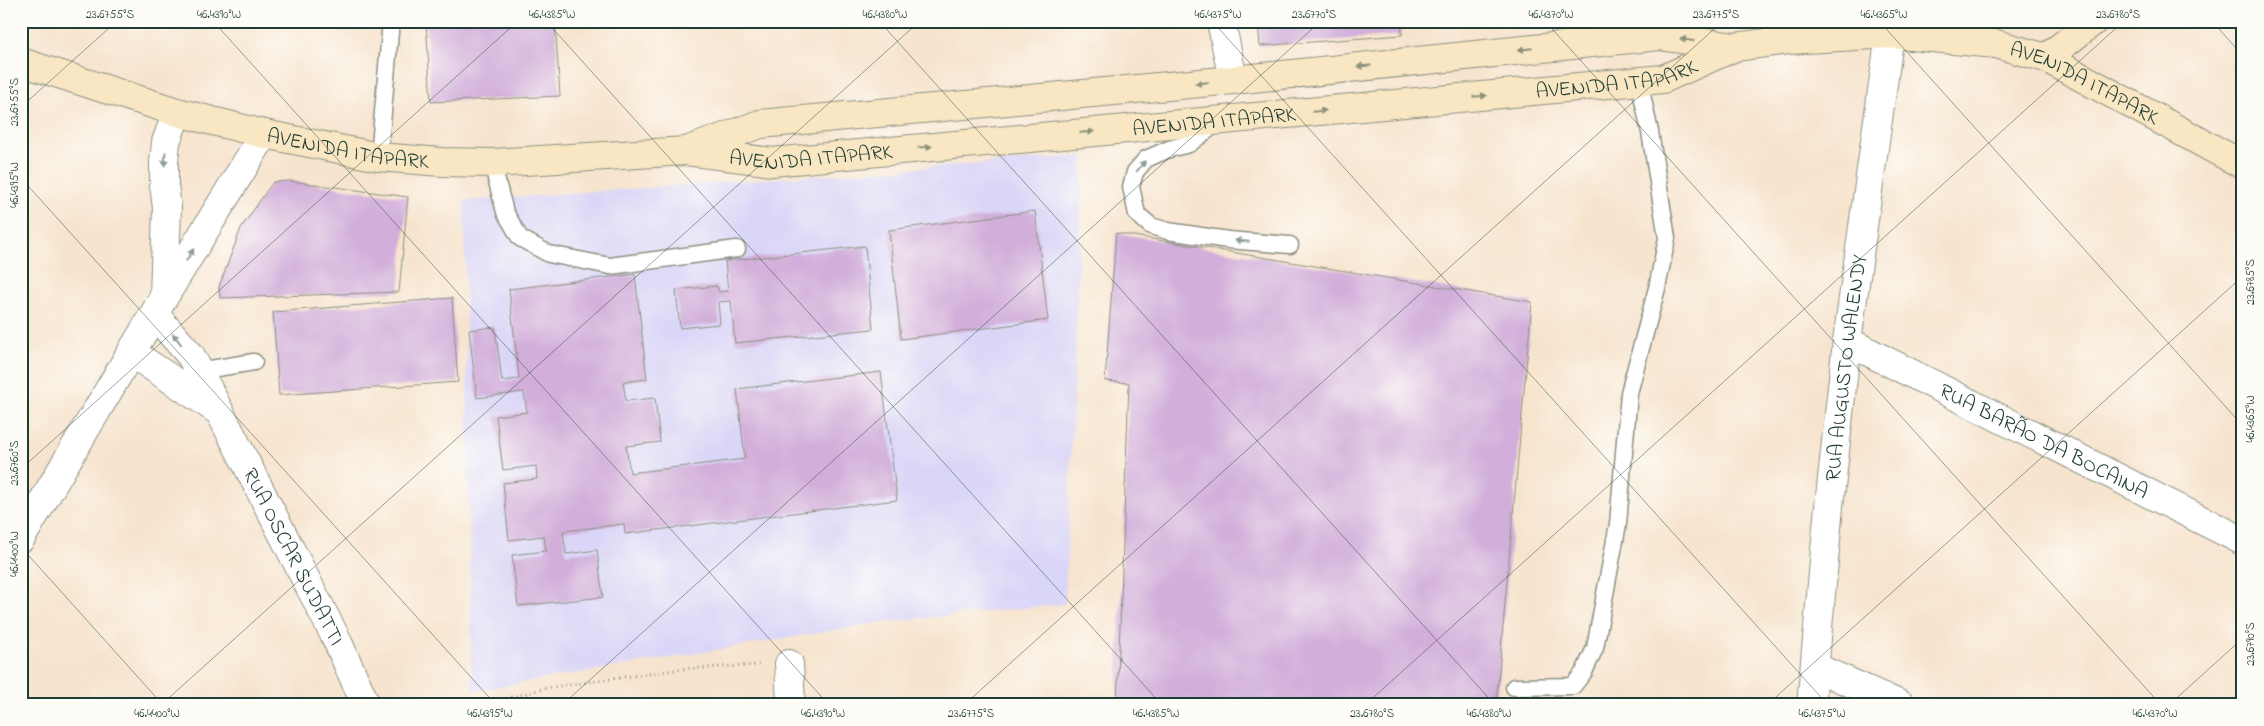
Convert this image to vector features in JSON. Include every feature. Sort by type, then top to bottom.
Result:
[{"type":"main road","points":[[2046,58],[2094,21]]},
{"type":"main road","name":"AVENIDA ITAPARK","points":[[686,151],[760,124],[1233,80],[1658,36],[1735,47],[1789,40],[1890,34],[1996,44],[2046,58],[2243,165]]},
{"type":"main road","name":"AVENIDA ITAPARK","points":[[21,62],[177,112],[264,134],[379,157],[442,162],[492,163],[686,151],[772,162],[1663,79],[1735,47]]},
{"type":"street","points":[[1221,21],[1233,80]]},
{"type":"street","name":"RUA AUGUSTO WALENDY","points":[[1811,705],[1829,506],[1847,341],[1890,34]]},
{"type":"street","points":[[160,306],[167,208],[164,162],[166,142],[177,112]]},
{"type":"street","points":[[21,538],[264,134]]},
{"type":"street","name":"RUA OSCAR SUDATTI","points":[[160,306],[191,356],[336,638],[366,705]]},
{"type":"street","name":"RUA BARÃO DA BOCAINA","points":[[1847,341],[2243,541]]},
{"type":"street","name":"RUA OSCAR SUDATTI","points":[[132,353],[218,411]]},
{"type":"street","points":[[789,664],[791,705]]},
{"type":"street","points":[[1815,667],[1901,705]]},
{"type":"lane","points":[[379,157],[391,21]]},
{"type":"lane","points":[[1514,687],[1573,686],[1584,672],[1595,648],[1618,524],[1629,393],[1657,288],[1667,238],[1640,81]]},
{"type":"lane","points":[[1221,120],[1190,144],[1169,149],[1146,159],[1135,172],[1131,187],[1137,214],[1151,226],[1168,231],[1228,240],[1290,245]]},
{"type":"lane","points":[[492,163],[505,212],[520,238],[548,254],[610,266],[737,249]]},
{"type":"lane","points":[[198,371],[254,362]]},
{"type":"path","points":[[482,705],[546,688],[682,669],[789,664]]},
{"type":"shaded area","points":[[1083,156],[1065,604],[883,622],[472,691],[464,201]]},
{"type":"building","points":[[426,21],[555,21],[560,96],[431,102]]},
{"type":"building","points":[[1258,21],[1401,21],[1402,35],[1260,46]]},
{"type":"building","points":[[290,181],[408,197],[399,292],[220,298],[219,287],[241,228],[273,182]]},
{"type":"building","points":[[1035,211],[1048,320],[901,339],[889,230]]},
{"type":"building","points":[[1116,233],[1532,302],[1496,705],[1117,705],[1129,383],[1105,381]]},
{"type":"building","points":[[865,246],[873,329],[735,343],[731,301],[718,302],[720,324],[680,328],[676,290],[717,286],[719,292],[728,291],[725,261]]},
{"type":"building","points":[[635,274],[647,379],[623,382],[626,401],[655,398],[660,442],[626,446],[630,473],[745,459],[737,389],[881,372],[897,500],[625,534],[624,524],[563,531],[566,554],[597,550],[603,597],[518,606],[512,555],[546,551],[544,536],[509,540],[503,483],[537,479],[536,466],[503,470],[496,416],[527,412],[524,392],[477,398],[469,330],[495,327],[502,381],[519,379],[509,289]]},
{"type":"building","points":[[452,298],[458,382],[279,395],[273,312]]}]
